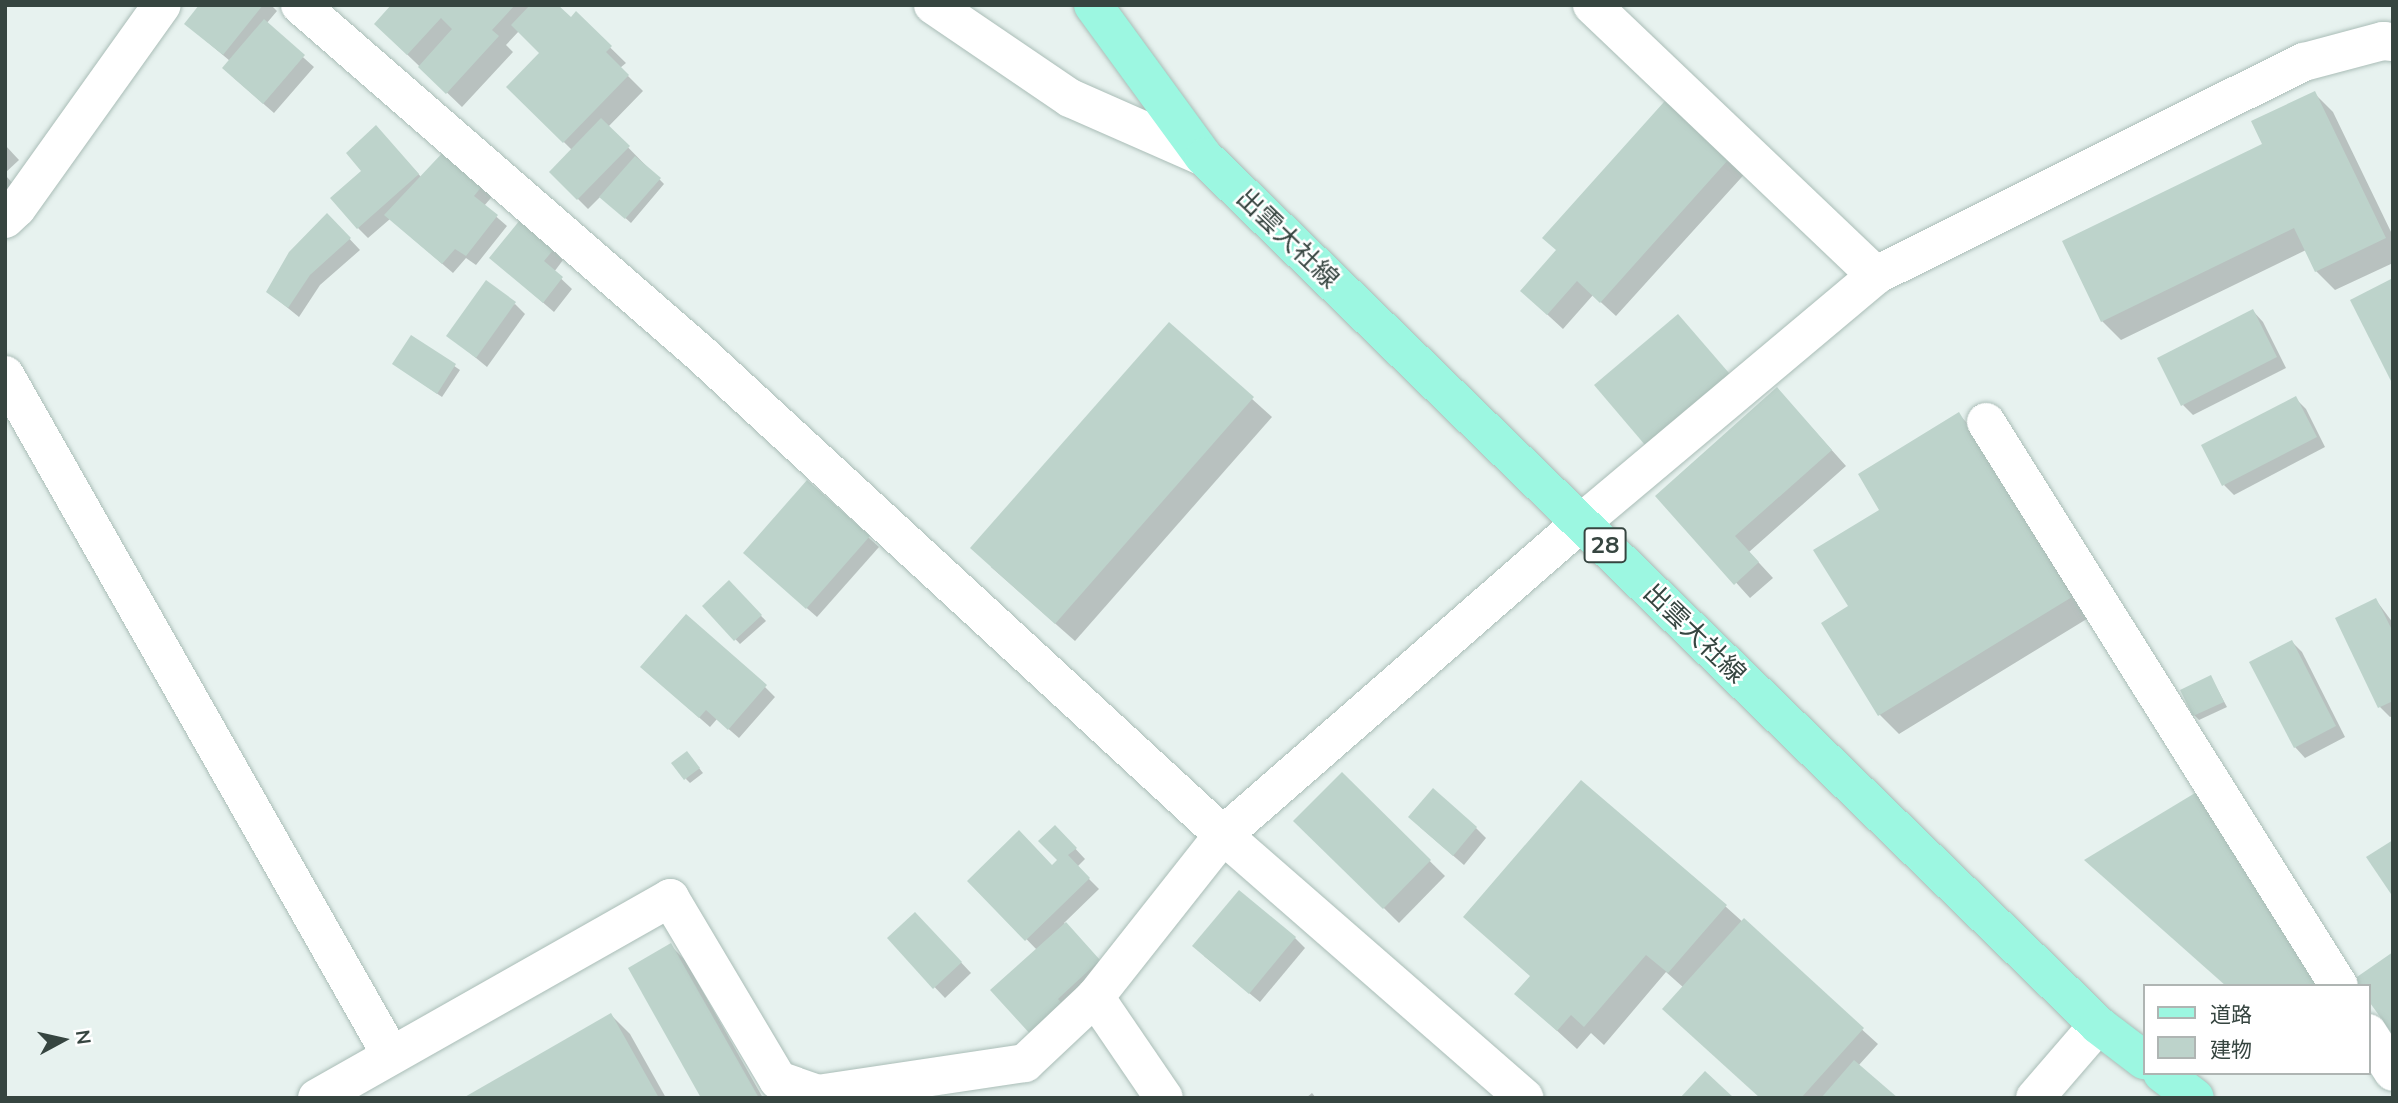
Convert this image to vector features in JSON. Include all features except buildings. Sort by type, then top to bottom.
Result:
[{"type":"main road","name":"出雲大社線","points":[[1093,5],[1204,157],[2098,1025],[2142,1058]]},
{"type":"main road","points":[[2165,1075],[2195,1098]]},
{"type":"street","points":[[5,219],[17,208],[162,5]]},
{"type":"street","points":[[300,5],[700,353],[1223,835],[1525,1098]]},
{"type":"street","points":[[933,5],[1070,99],[1204,157]]},
{"type":"street","points":[[1592,5],[1876,275]]},
{"type":"street","points":[[317,1098],[670,898],[778,1080],[818,1094],[949,1087],[1025,1063],[1095,997],[1223,835],[1582,522],[1876,275],[2304,62],[2383,41],[2393,42]]},
{"type":"street","points":[[5,375],[390,1055]]},
{"type":"street","points":[[1986,422],[2338,984]]},
{"type":"street","points":[[1095,997],[1164,1098]]},
{"type":"street","points":[[2035,1098],[2098,1025]]},
{"type":"street","points":[[2370,1035],[2393,1072]]}]
